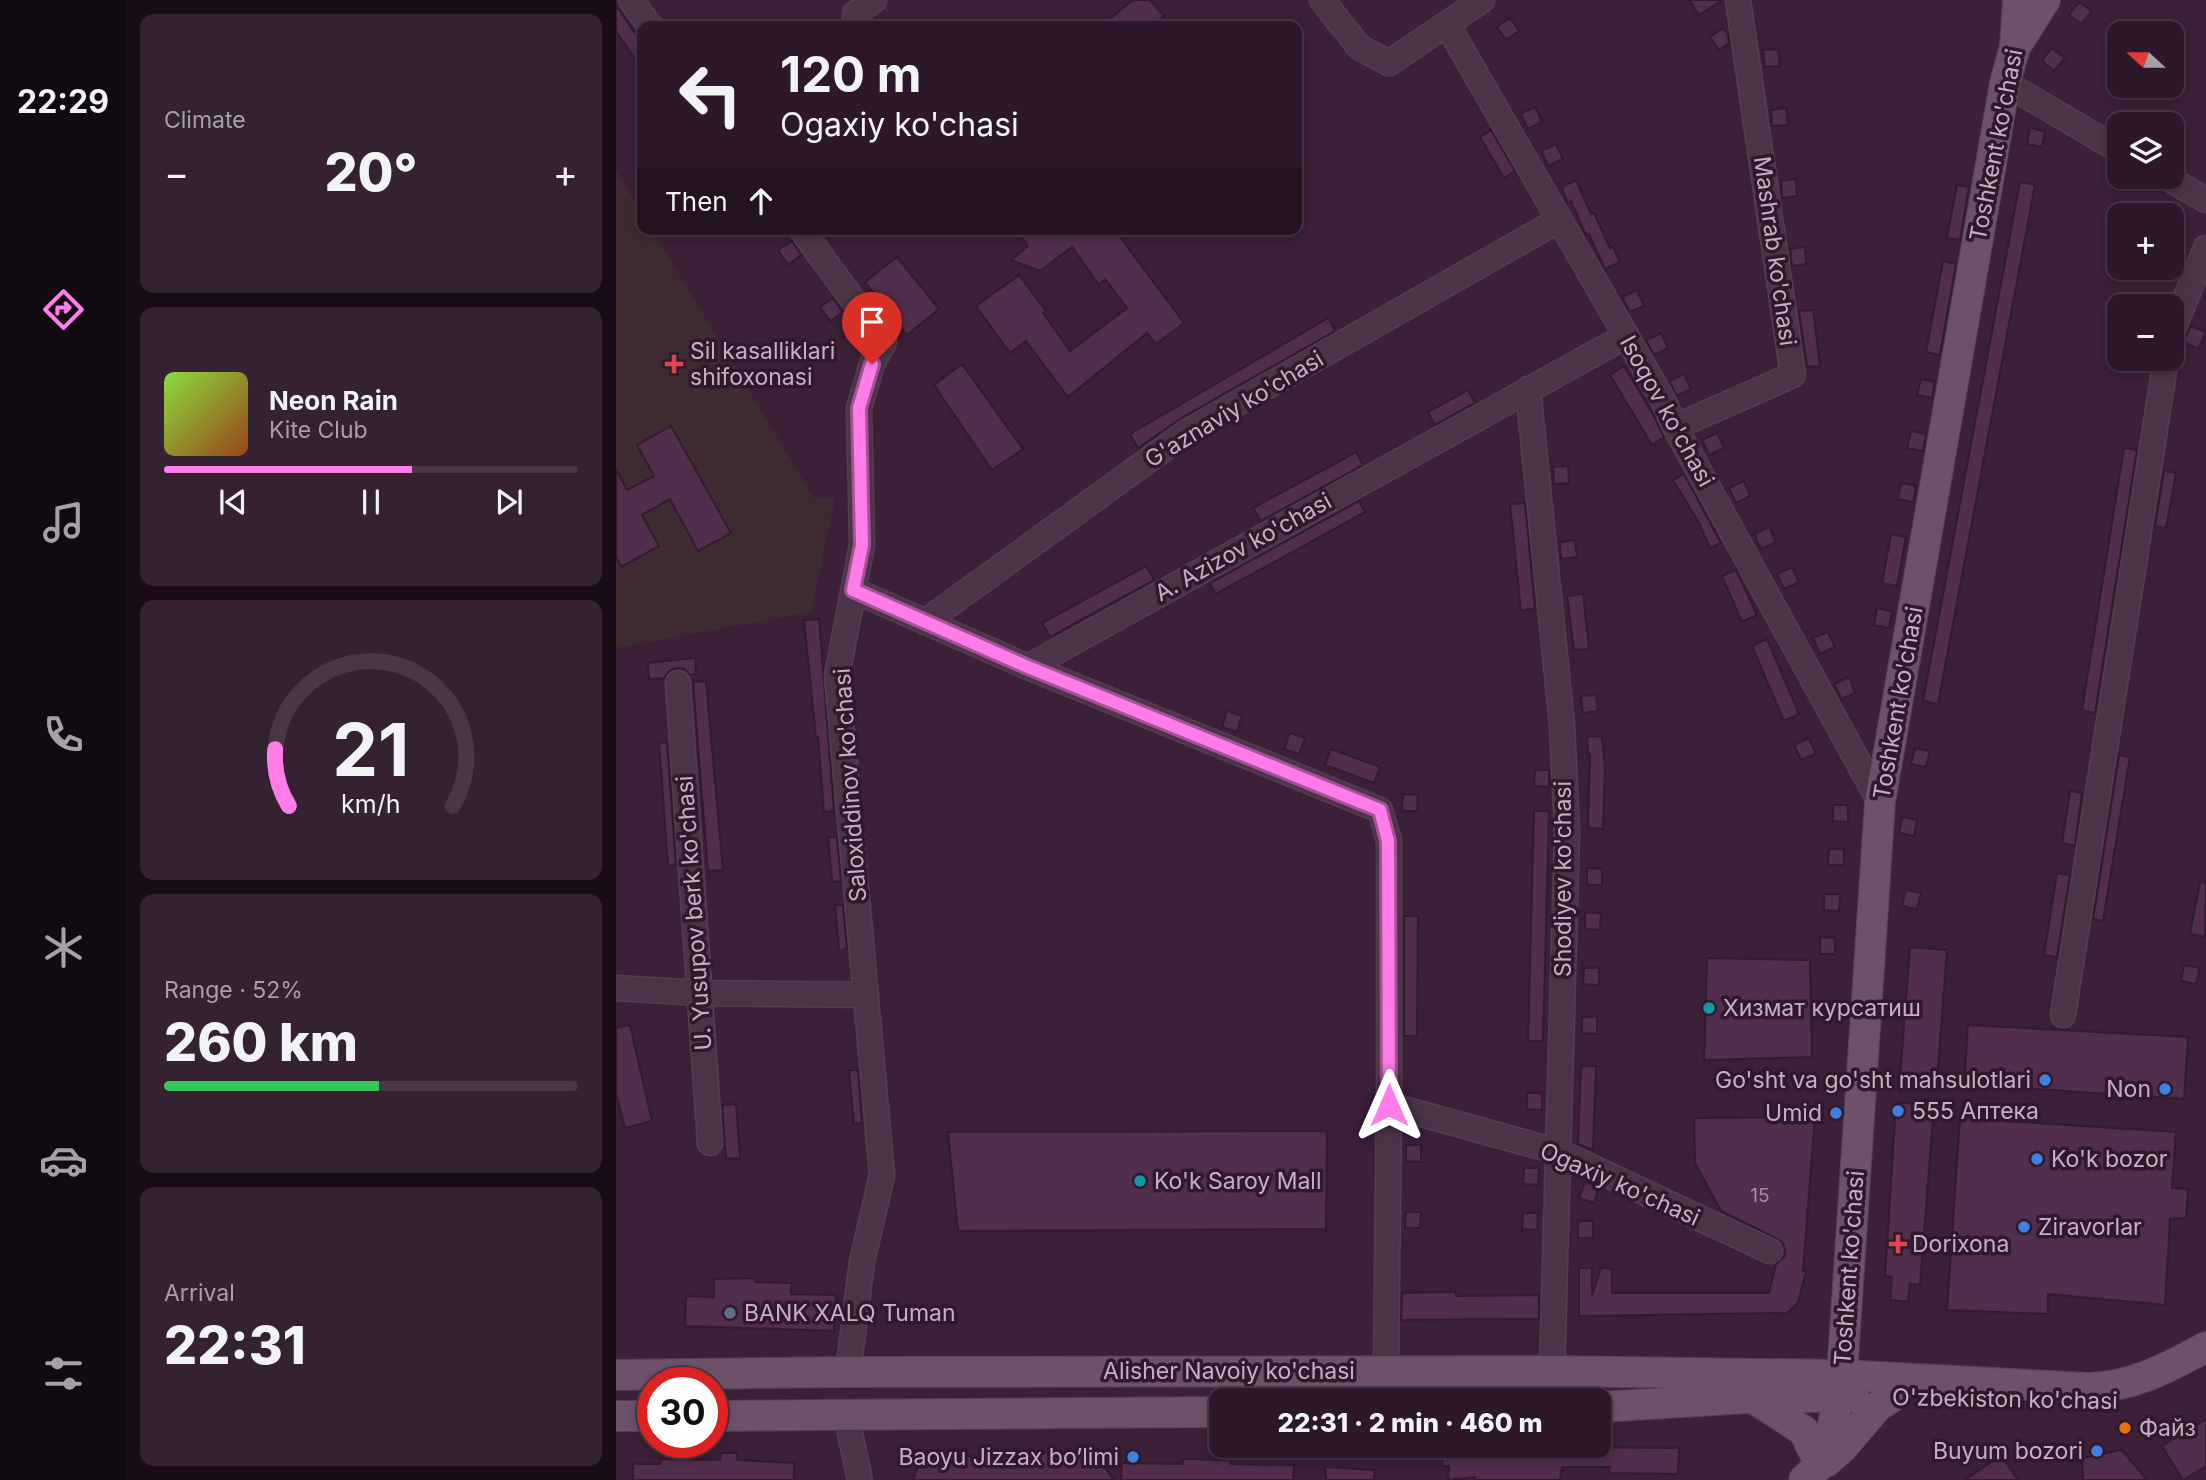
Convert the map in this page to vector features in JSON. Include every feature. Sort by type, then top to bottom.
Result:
[{"type":"main road","points":[[2015,47],[2045,0]]},
{"type":"main road","name":"Toshkent ko'chasi","points":[[1812,1473],[1828,1452],[1831,1443],[1840,1386],[1880,802],[2005,83],[2015,47],[2018,8]]},
{"type":"main road","name":"O'zbekiston ko'chasi","points":[[1840,1386],[2101,1388],[2152,1375],[2206,1347]]},
{"type":"main road","name":"O'zbekiston ko'chasi","points":[[1840,1386],[1892,1397],[2054,1402],[2082,1406],[2121,1404],[2170,1388],[2206,1365]]},
{"type":"main road","points":[[1067,1371],[1068,1413]]},
{"type":"main road","name":"Alisher Navoiy ko'chasi","points":[[616,1375],[1552,1371],[1840,1386]]},
{"type":"main road","points":[[1611,1406],[1753,1398],[1840,1386]]},
{"type":"main road","points":[[1753,1398],[1804,1431],[1812,1473],[1832,1458],[1877,1407],[1892,1397]]},
{"type":"main road","name":"Alisher Navoiy ko'chasi","points":[[728,1416],[1209,1412]]},
{"type":"main road","points":[[616,1416],[637,1416]]},
{"type":"street","points":[[631,0],[646,21]]},
{"type":"street","points":[[1322,0],[1359,47],[1389,63],[1482,0]]},
{"type":"street","name":"Mashrab ko'chasi","points":[[1675,427],[1793,375],[1738,0]]},
{"type":"street","name":"Isoqov ko'chasi","points":[[1447,24],[1663,400],[1675,427],[1880,802]]},
{"type":"street","points":[[2005,83],[2107,143]]},
{"type":"street","points":[[2184,187],[2206,200]]},
{"type":"street","name":"G'aznaviy ko'chasi","points":[[925,622],[1187,432],[1559,220]]},
{"type":"street","name":"Saloxiddinov ko'chasi","points":[[805,235],[884,342],[872,364],[859,408],[862,545],[838,676],[882,1175],[862,1262],[848,1372]]},
{"type":"street","points":[[2184,302],[2206,248]]},
{"type":"street","name":"A. Azizov ko'chasi","points":[[1028,667],[1626,336]]},
{"type":"street","points":[[2063,1014],[2164,371]]},
{"type":"street","name":"Shodiyev ko'chasi","points":[[1528,389],[1562,725],[1567,833],[1552,1371]]},
{"type":"street","points":[[853,590],[1028,667],[1380,810],[1388,841],[1386,1371]]},
{"type":"street","name":"U. Yusupov berk ko'chasi","points":[[678,683],[710,1143]]},
{"type":"street","points":[[616,988],[700,993],[866,995]]},
{"type":"street","name":"Ogaxiy ko'chasi","points":[[1389,1105],[1559,1152],[1770,1251]]},
{"type":"street","points":[[846,1415],[860,1480]]},
{"type":"shaded area","name":"Sil kasalliklari shifoxonasi","points":[[616,170],[637,206],[637,235],[656,235],[814,498],[835,499],[811,612],[616,648]]},
{"type":"building","points":[[1133,0],[1150,0],[1164,16],[1158,21],[1107,21]]},
{"type":"building","points":[[1689,0],[1723,0],[1699,15]]},
{"type":"building","points":[[2079,2],[2092,11],[2081,24],[2069,15]]},
{"type":"building","points":[[616,5],[637,36],[637,62],[616,31]]},
{"type":"building","points":[[1510,18],[1519,31],[1506,40],[1497,27]]},
{"type":"building","points":[[1723,28],[1729,43],[1719,50],[1710,37]]},
{"type":"building","points":[[2052,48],[2065,58],[2054,71],[2042,61]]},
{"type":"building","points":[[1778,49],[1780,66],[1765,67],[1763,50]]},
{"type":"building","points":[[1535,107],[1542,122],[1528,129],[1521,114]]},
{"type":"building","points":[[1786,108],[1788,125],[1772,126],[1771,110]]},
{"type":"building","points":[[2030,128],[2045,131],[2042,147],[2027,144]]},
{"type":"building","points":[[1491,130],[1515,171],[1504,178],[1480,137]]},
{"type":"building","points":[[1556,144],[1563,159],[1548,166],[1541,151]]},
{"type":"building","points":[[1796,179],[1797,196],[1782,198],[1781,181]]},
{"type":"building","points":[[1576,180],[1591,214],[1594,213],[1610,248],[1613,247],[1620,262],[1605,269],[1571,201],[1568,203],[1562,187]]},
{"type":"building","points":[[2020,182],[2035,185],[1938,704],[1923,701]]},
{"type":"building","points":[[1957,185],[1969,187],[1960,240],[1947,238]]},
{"type":"building","points":[[1020,235],[1118,235],[1184,323],[1156,344],[1147,333],[1068,397],[1026,341],[1010,353],[976,306],[1019,275],[1046,311],[1043,313],[1070,351],[1127,308],[1105,279],[1099,285],[1072,247],[1040,271],[1011,260],[1028,246]]},
{"type":"building","points":[[792,241],[801,255],[788,265],[778,250]]},
{"type":"building","points":[[1805,247],[1806,264],[1792,266],[1790,249]]},
{"type":"building","points":[[897,257],[939,309],[907,335],[865,282]]},
{"type":"building","points":[[1943,261],[1956,264],[1940,355],[1926,352]]},
{"type":"building","points":[[1637,290],[1644,306],[1630,312],[1622,297]]},
{"type":"building","points":[[833,298],[843,312],[830,321],[820,307]]},
{"type":"building","points":[[1813,310],[1820,366],[1807,367],[1799,311]]},
{"type":"building","points":[[1328,318],[1335,331],[1180,419],[1138,448],[1130,434]]},
{"type":"building","points":[[2191,326],[2206,332],[2198,349],[2184,340]]},
{"type":"building","points":[[1661,333],[1668,348],[1654,355],[1646,340]]},
{"type":"building","points":[[962,364],[1023,449],[992,470],[934,385]]},
{"type":"building","points":[[1624,366],[1664,437],[1652,445],[1610,375]]},
{"type":"building","points":[[1684,374],[1691,389],[1677,396],[1669,381]]},
{"type":"building","points":[[1921,379],[1935,382],[1932,398],[1917,395]]},
{"type":"building","points":[[1468,390],[1475,403],[1435,425],[1428,412]]},
{"type":"building","points":[[671,426],[731,533],[698,551],[670,499],[642,515],[659,546],[621,567],[616,557],[616,469],[627,490],[654,476],[637,445]]},
{"type":"building","points":[[1911,431],[1926,434],[1923,451],[1907,448]]},
{"type":"building","points":[[1717,433],[1724,448],[1709,455],[1702,440]]},
{"type":"building","points":[[2124,448],[2137,450],[2095,713],[2082,710]]},
{"type":"building","points":[[1356,452],[1363,465],[1261,521],[1253,508]]},
{"type":"building","points":[[1568,466],[1569,483],[1554,484],[1553,467]]},
{"type":"building","points":[[2164,471],[2176,473],[2166,528],[2155,526]]},
{"type":"building","points":[[1684,474],[1721,543],[1710,548],[1699,523],[1673,480]]},
{"type":"building","points":[[1744,481],[1750,496],[1736,503],[1729,488]]},
{"type":"building","points":[[1901,483],[1916,486],[1913,502],[1898,499]]},
{"type":"building","points":[[1359,501],[1365,512],[1216,594],[1210,583]]},
{"type":"building","points":[[1525,503],[1535,609],[1521,610],[1510,504]]},
{"type":"building","points":[[1769,527],[1776,542],[1761,549],[1754,534]]},
{"type":"building","points":[[1891,534],[1906,537],[1897,586],[1882,583]]},
{"type":"building","points":[[1575,540],[1577,557],[1561,559],[1560,542]]},
{"type":"building","points":[[1146,566],[1154,580],[1050,637],[1042,623]]},
{"type":"building","points":[[1792,567],[1799,582],[1784,589],[1777,574]]},
{"type":"building","points":[[1736,570],[1757,615],[1742,622],[1722,576]]},
{"type":"building","points":[[1583,594],[1589,649],[1574,650],[1567,596]]},
{"type":"building","points":[[1877,608],[1892,611],[1889,628],[1874,625]]},
{"type":"building","points":[[819,619],[834,811],[824,812],[804,620]]},
{"type":"building","points":[[1828,632],[1835,647],[1820,654],[1813,638]]},
{"type":"building","points":[[1767,639],[1799,714],[1784,721],[1752,646]]},
{"type":"building","points":[[695,658],[696,674],[690,675],[684,669],[676,668],[669,671],[664,678],[649,679],[648,663]]},
{"type":"building","points":[[1849,677],[1855,693],[1841,699],[1834,684]]},
{"type":"building","points":[[706,681],[723,870],[708,871],[693,682]]},
{"type":"building","points":[[1596,695],[1598,711],[1583,713],[1581,696]]},
{"type":"building","points":[[1227,711],[1242,716],[1237,732],[1222,727]]},
{"type":"building","points":[[1290,733],[1305,738],[1299,754],[1284,749]]},
{"type":"building","points":[[1602,736],[1605,768],[1603,829],[1588,828],[1590,754],[1587,737]]},
{"type":"building","points":[[1809,738],[1816,754],[1801,760],[1794,745]]},
{"type":"building","points":[[667,742],[676,865],[668,866],[659,743]]},
{"type":"building","points":[[1915,748],[1930,751],[1926,767],[1911,764]]},
{"type":"building","points":[[1331,749],[1380,767],[1374,783],[1325,765]]},
{"type":"building","points":[[2119,755],[2130,757],[2103,921],[2093,919]]},
{"type":"building","points":[[1535,770],[1549,770],[1549,787],[1534,786]]},
{"type":"building","points":[[2070,791],[2082,793],[2075,846],[2062,843]]},
{"type":"building","points":[[1403,794],[1418,795],[1417,811],[1402,811]]},
{"type":"building","points":[[1833,805],[1848,805],[1848,822],[1833,821]]},
{"type":"building","points":[[1534,811],[1549,811],[1543,1041],[1528,1041]]},
{"type":"building","points":[[1902,817],[1917,820],[1914,836],[1899,833]]},
{"type":"building","points":[[828,837],[837,837],[841,881],[832,882]]},
{"type":"building","points":[[1829,849],[1844,849],[1844,865],[1828,865]]},
{"type":"building","points":[[1587,868],[1602,869],[1602,885],[1587,885]]},
{"type":"building","points":[[2057,873],[2070,875],[2057,957],[2044,955]]},
{"type":"building","points":[[2200,882],[2206,883],[2205,937],[2190,934]]},
{"type":"building","points":[[1906,890],[1921,893],[1917,909],[1902,906]]},
{"type":"building","points":[[1824,894],[1840,894],[1839,911],[1824,910]]},
{"type":"building","points":[[835,905],[843,905],[847,949],[839,950]]},
{"type":"building","points":[[1585,913],[1601,913],[1600,930],[1585,929]]},
{"type":"building","points":[[1404,916],[1418,916],[1417,1036],[1404,1036]]},
{"type":"building","points":[[1820,937],[1835,938],[1835,954],[1820,954]]},
{"type":"building","points":[[1910,947],[1947,950],[1937,1081],[1900,1078]]},
{"type":"building","name":"Хизмат курсатиш","points":[[1707,958],[1810,960],[1812,1057],[1704,1060]]},
{"type":"building","points":[[2184,965],[2200,968],[2196,984],[2181,981]]},
{"type":"building","points":[[1584,968],[1599,968],[1599,985],[1583,984]]},
{"type":"building","points":[[1582,1017],[1597,1017],[1597,1034],[1582,1033]]},
{"type":"building","points":[[630,1025],[652,1121],[625,1128],[616,1094],[616,1028]]},
{"type":"building","points":[[1968,1025],[2188,1037],[2184,1099],[1964,1084]]},
{"type":"building","points":[[1581,1066],[1596,1066],[1593,1150],[1578,1144]]},
{"type":"building","points":[[849,1070],[858,1070],[862,1123],[854,1124]]},
{"type":"building","points":[[1527,1093],[1542,1093],[1542,1110],[1527,1109]]},
{"type":"building","points":[[1896,1102],[1934,1106],[1920,1285],[1910,1284],[1908,1302],[1890,1300],[1892,1277],[1885,1276]]},
{"type":"building","points":[[736,1104],[740,1158],[726,1159],[722,1105]]},
{"type":"building","points":[[1815,1117],[1803,1271],[1806,1271],[1798,1303],[1787,1313],[1579,1316],[1579,1268],[1592,1268],[1592,1295],[1601,1268],[1612,1269],[1612,1293],[1769,1293],[1776,1264],[1784,1257],[1783,1243],[1721,1211],[1695,1163],[1694,1118]]},
{"type":"building","points":[[1960,1118],[2176,1132],[2172,1188],[2188,1189],[2186,1218],[2170,1219],[2165,1305],[2048,1294],[2048,1314],[1947,1310]]},
{"type":"building","name":"Ko'k Saroy Mall","points":[[1327,1131],[1326,1229],[958,1231],[948,1132]]},
{"type":"building","points":[[1406,1145],[1421,1145],[1421,1162],[1406,1161]]},
{"type":"building","points":[[1524,1168],[1539,1168],[1538,1185],[1523,1184]]},
{"type":"building","points":[[1585,1182],[1599,1187],[1594,1203],[1579,1198]]},
{"type":"building","points":[[1406,1212],[1421,1212],[1420,1228],[1405,1228]]},
{"type":"building","points":[[1523,1213],[1538,1213],[1537,1230],[1522,1229]]},
{"type":"building","points":[[1578,1221],[1593,1221],[1593,1238],[1578,1238]]},
{"type":"building","name":"BANK XALQ Tuman","points":[[755,1278],[756,1282],[791,1283],[791,1294],[836,1295],[834,1331],[685,1326],[686,1296],[714,1297],[714,1279]]},
{"type":"building","points":[[1456,1292],[1456,1296],[1539,1295],[1539,1319],[1401,1320],[1402,1293]]},
{"type":"building","points":[[2206,1419],[2206,1466],[2183,1480],[2162,1446]]},
{"type":"building","points":[[1611,1447],[1679,1448],[1678,1474],[1609,1473],[1610,1467],[1562,1467],[1560,1480],[1475,1480],[1475,1477],[1448,1480],[1449,1466],[1442,1466],[1442,1458],[1611,1458]]},
{"type":"building","points":[[2122,1450],[2147,1480],[2083,1480],[2082,1458]]},
{"type":"building","points":[[728,1453],[737,1453],[737,1460],[794,1463],[794,1480],[633,1480],[633,1464],[660,1464],[660,1459],[728,1458]]},
{"type":"building","points":[[1088,1454],[1100,1461],[1114,1480],[913,1480],[917,1469],[930,1458]]},
{"type":"building","points":[[2001,1455],[2018,1480],[1965,1480]]},
{"type":"building","points":[[1184,1459],[1229,1460],[1231,1464],[1294,1465],[1293,1480],[1121,1480],[1122,1463],[1182,1464]]},
{"type":"building","points":[[1325,1467],[1375,1470],[1374,1480],[1326,1480]]},
{"type":"place","name":"Sil kasalliklari shifoxonasi","points":[[674,364]]},
{"type":"place","name":"Хизмат курсатиш","points":[[1709,1008]]},
{"type":"place","name":"Go'sht va go'sht mahsulotlari","points":[[2045,1080]]},
{"type":"place","name":"Non","points":[[2165,1089]]},
{"type":"place","name":"555 Аптека","points":[[1898,1111]]},
{"type":"place","name":"Umid","points":[[1836,1113]]},
{"type":"place","name":"Ko'k bozor","points":[[2037,1159]]},
{"type":"place","name":"Ko'k Saroy Mall","points":[[1140,1181]]},
{"type":"place","name":"Ziravorlar","points":[[2024,1227]]},
{"type":"place","name":"Dorixona","points":[[1898,1244]]},
{"type":"place","name":"BANK XALQ Tuman","points":[[730,1313]]},
{"type":"place","name":"Файз","points":[[2125,1428]]},
{"type":"place","name":"Buyum bozori","points":[[2097,1451]]},
{"type":"place","name":"Baoyu Jizzax bo’limi","points":[[1133,1457]]},
{"type":"route","points":[[872,364],[859,408],[862,545],[853,590],[1028,667],[1380,810],[1388,841],[1389,1105]]}]
